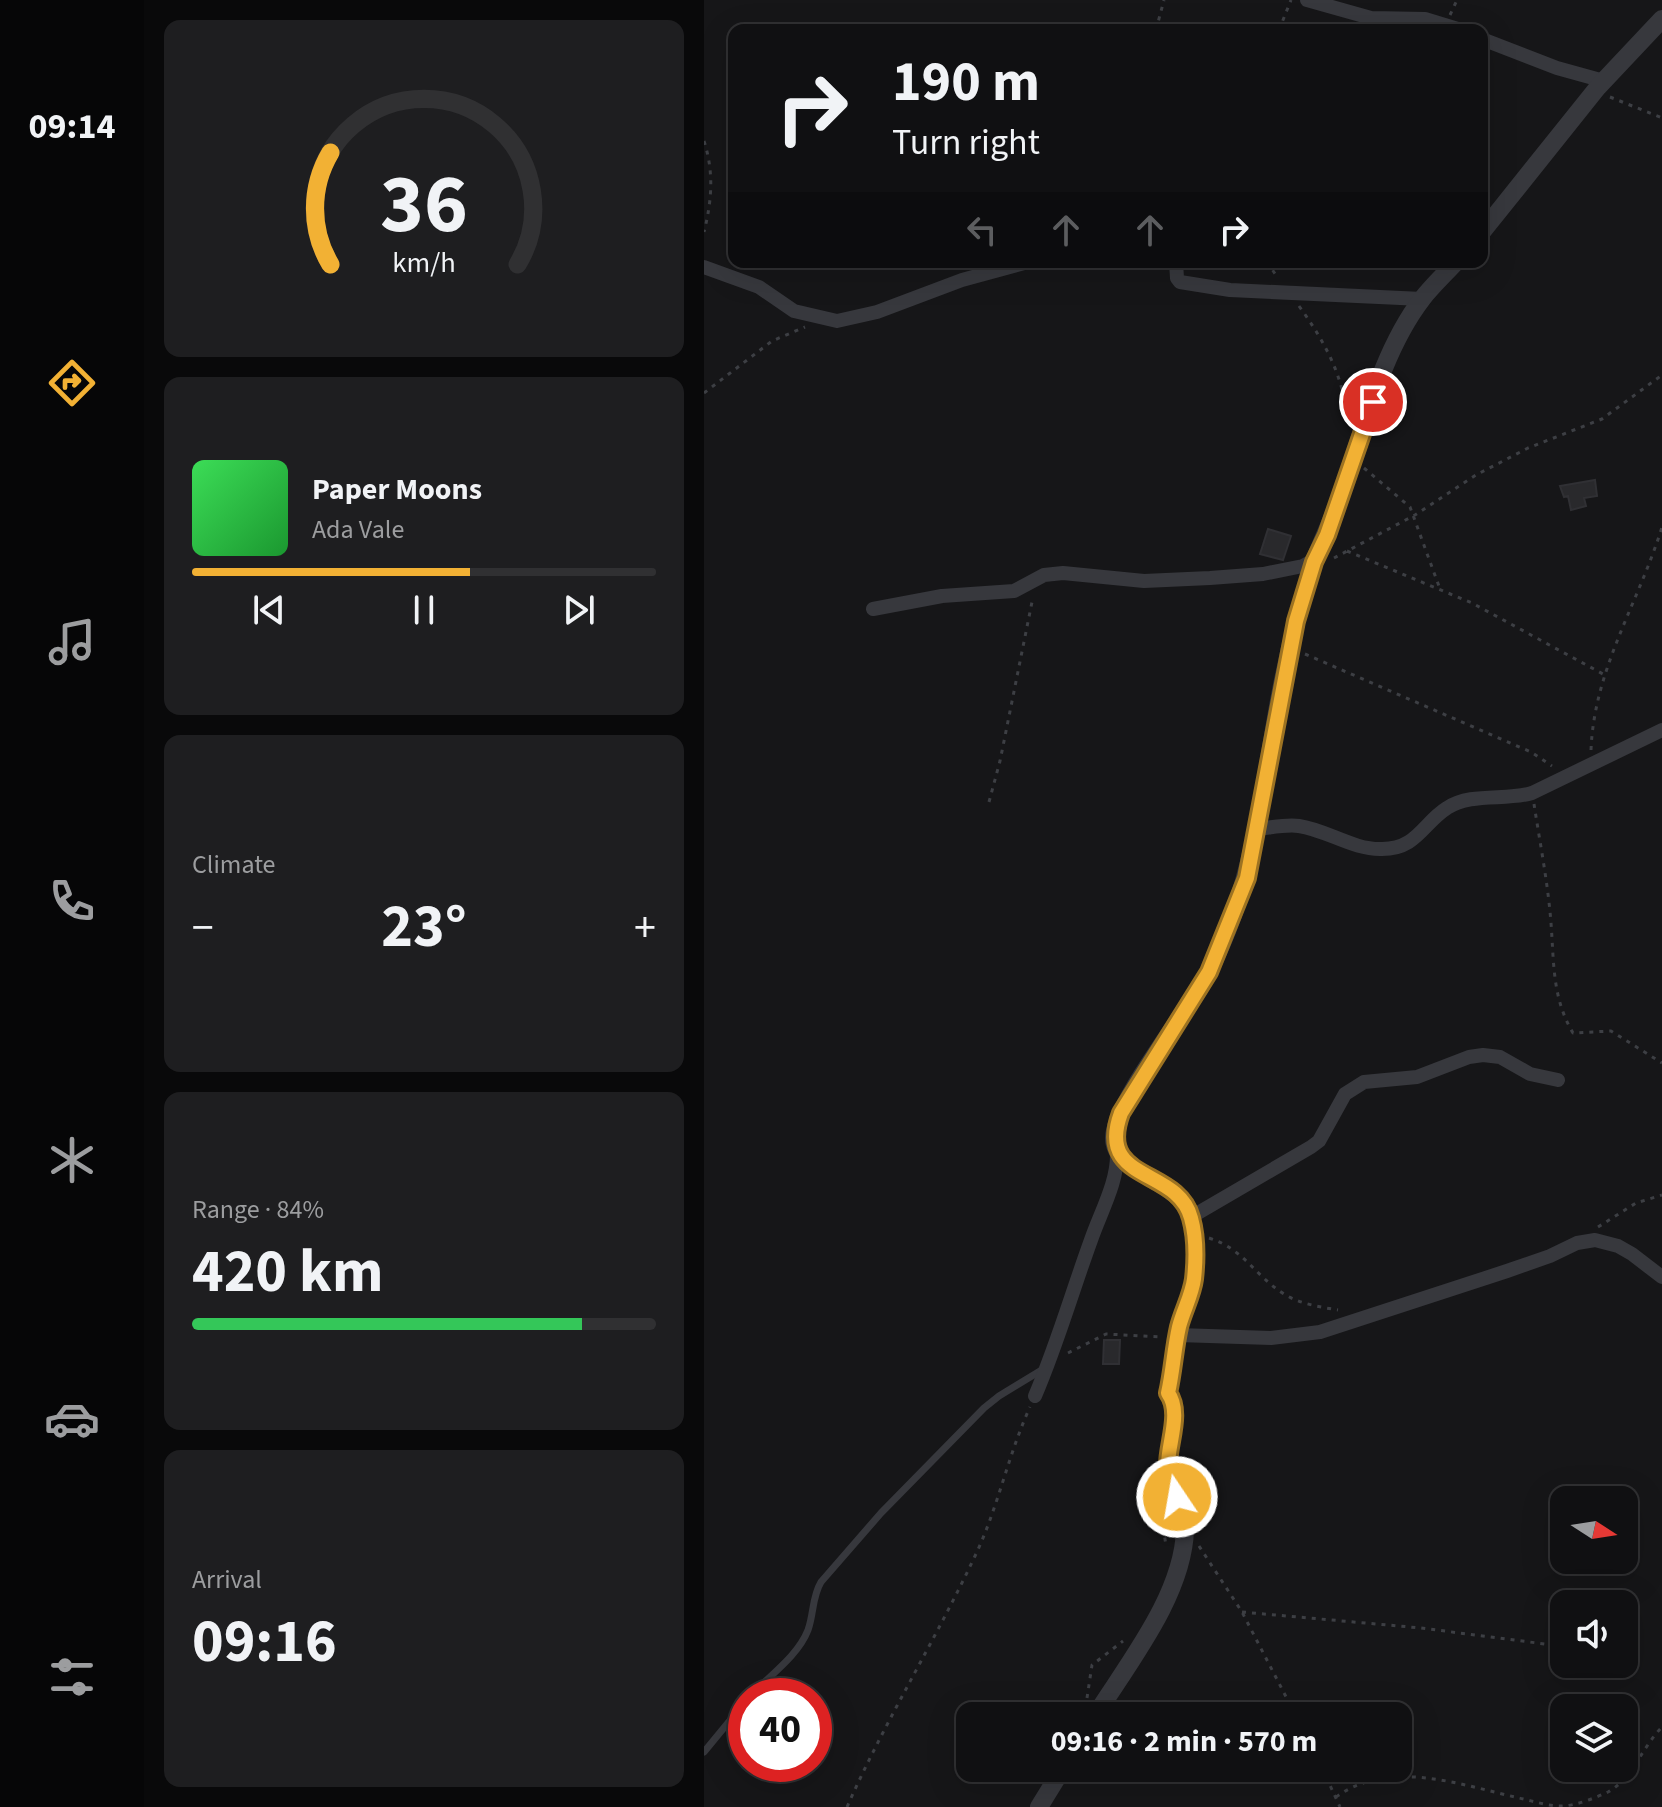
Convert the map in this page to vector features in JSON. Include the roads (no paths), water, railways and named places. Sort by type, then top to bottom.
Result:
[{"type":"street","points":[[1307,0],[1371,18],[1425,19],[1441,24]]},
{"type":"street","points":[[1488,225],[1601,84],[1662,19]]},
{"type":"street","points":[[1488,41],[1601,84]]},
{"type":"street","points":[[704,267],[759,287],[794,311],[828,321],[877,312],[962,280],[1006,268]]},
{"type":"street","points":[[1176,268],[1177,278],[1183,283],[1230,290],[1422,299]]},
{"type":"street","points":[[1035,1396],[1117,1174],[1114,1137],[1121,1113],[1160,1046],[1196,995],[1247,878],[1290,647],[1315,561],[1380,382],[1397,343],[1422,299],[1450,268]]},
{"type":"street","points":[[873,609],[942,596],[1014,591],[1037,578],[1063,573],[1144,581],[1210,578],[1303,566],[1315,561]]},
{"type":"street","points":[[1256,829],[1301,826],[1369,848],[1395,848],[1422,833],[1450,806],[1477,799],[1532,793],[1662,730]]},
{"type":"street","points":[[1192,1225],[1319,1141],[1345,1094],[1364,1082],[1417,1077],[1469,1057],[1483,1055],[1500,1057],[1530,1074],[1558,1080]]},
{"type":"street","points":[[1096,1702],[1163,1606],[1183,1556],[1186,1525],[1167,1468],[1173,1421],[1173,1400],[1168,1393],[1177,1337],[1194,1280],[1192,1225],[1187,1207],[1175,1195],[1125,1161],[1117,1152]]},
{"type":"street","points":[[1177,1337],[1271,1338],[1320,1332],[1521,1266],[1577,1243],[1595,1240],[1618,1246],[1662,1277]]},
{"type":"street","points":[[1039,1807],[1054,1782]]},
{"type":"lane","points":[[768,1678],[800,1645],[808,1632],[814,1594],[821,1582],[881,1513],[984,1408],[1048,1365]]},
{"type":"lane","points":[[704,1752],[728,1723]]}]
